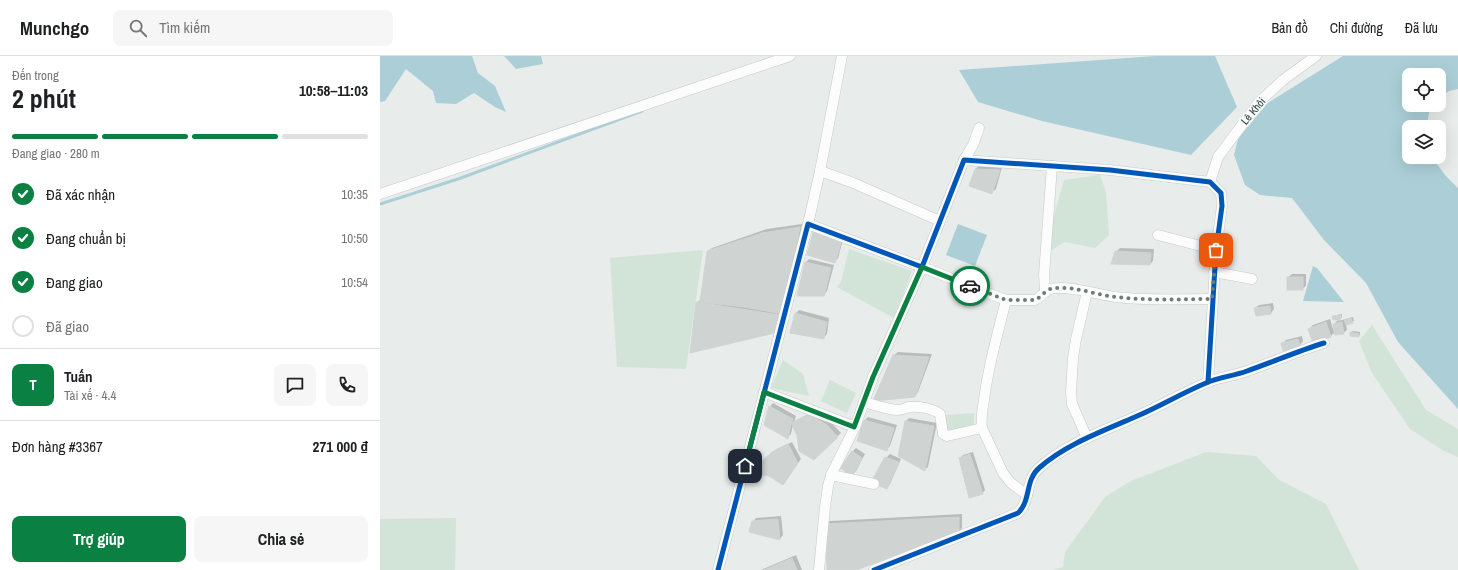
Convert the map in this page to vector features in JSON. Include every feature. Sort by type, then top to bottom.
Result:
[{"type":"street","points":[[380,194],[790,56]]},
{"type":"street","points":[[718,570],[808,224],[820,171],[842,56]]},
{"type":"street","name":"Lê Khôi","points":[[1210,182],[1218,157],[1259,102],[1283,80],[1316,56]]},
{"type":"street","points":[[819,570],[825,507],[831,475],[854,427],[922,267],[964,160],[973,145],[979,128]]},
{"type":"street","points":[[964,160],[1110,170],[1210,182],[1219,191],[1222,197],[1222,206],[1214,272],[1208,382]]},
{"type":"street","points":[[1045,290],[1044,275],[1052,166]]},
{"type":"street","points":[[820,171],[851,182],[940,221]]},
{"type":"street","points":[[808,224],[1006,300],[1035,300],[1045,290],[1058,288],[1074,289],[1115,297],[1140,299],[1212,299]]},
{"type":"street","points":[[1158,235],[1216,250]]},
{"type":"street","points":[[1214,272],[1252,279]]},
{"type":"street","points":[[1087,292],[1076,339],[1073,358],[1071,392],[1072,404],[1087,438]]},
{"type":"street","points":[[1006,300],[990,362],[981,419],[982,428],[1003,473],[1011,483],[1027,495]]},
{"type":"street","points":[[874,570],[1012,516],[1022,509],[1031,478],[1037,469],[1063,451],[1087,438],[1152,410],[1208,382],[1248,371],[1324,343]]},
{"type":"street","points":[[764,392],[854,427]]},
{"type":"street","points":[[864,402],[890,409],[900,410],[914,407],[937,411],[940,414],[943,434],[947,436],[982,428]]},
{"type":"street","points":[[831,475],[874,484]]},
{"type":"green space","points":[[1100,175],[1106,192],[1109,235],[1095,248],[1065,242],[1043,255],[1064,180]]},
{"type":"green space","points":[[849,249],[912,271],[894,318],[837,287],[841,282]]},
{"type":"green space","points":[[703,250],[686,369],[617,367],[610,258]]},
{"type":"green space","points":[[1372,325],[1426,410],[1458,429],[1458,457],[1444,451],[1410,429],[1372,373],[1359,341]]},
{"type":"green space","points":[[783,360],[803,374],[809,396],[771,388]]},
{"type":"green space","points":[[830,380],[856,393],[847,413],[821,401]]},
{"type":"green space","points":[[974,413],[974,427],[946,433],[946,415]]},
{"type":"green space","points":[[1206,452],[1256,456],[1279,480],[1326,504],[1359,570],[1053,570],[1063,567],[1065,552],[1105,497],[1131,481]]},
{"type":"green space","points":[[456,518],[455,570],[380,570],[380,519]]},
{"type":"water","points":[[380,56],[472,56],[478,73],[495,86],[506,112],[495,107],[474,93],[456,104],[436,103],[433,91],[406,69],[385,101],[380,102]]},
{"type":"water","points":[[504,56],[541,56],[543,64],[516,69]]},
{"type":"water","points":[[1155,56],[1215,56],[1237,107],[1191,155],[1042,121],[978,102],[959,70]]},
{"type":"water","points":[[1343,56],[1458,56],[1458,89],[1446,93],[1446,68],[1402,68],[1402,112],[1429,112],[1428,120],[1402,120],[1402,164],[1437,164],[1445,175],[1458,188],[1458,409],[1398,342],[1366,283],[1324,240],[1292,198],[1260,195],[1245,185],[1234,155],[1238,139],[1266,104]]},
{"type":"water","points":[[958,224],[987,235],[975,266],[946,255]]},
{"type":"water","points":[[1313,266],[1317,268],[1344,302],[1303,301]]},
{"type":"building","points":[[975,169],[1000,170],[992,194],[969,186]]},
{"type":"building","points":[[800,227],[783,314],[744,307],[700,302],[707,251],[762,233]]},
{"type":"building","points":[[814,229],[842,240],[835,263],[807,255]]},
{"type":"building","points":[[1115,251],[1151,253],[1150,265],[1111,264]]},
{"type":"building","points":[[805,262],[831,268],[824,296],[797,296]]},
{"type":"building","points":[[1287,277],[1303,277],[1303,290],[1287,290]]},
{"type":"building","points":[[696,302],[780,315],[779,332],[690,353]]},
{"type":"building","points":[[1270,306],[1271,314],[1256,316],[1254,308]]},
{"type":"building","points":[[795,313],[827,322],[824,339],[790,333]]},
{"type":"building","points":[[1341,315],[1341,319],[1333,320],[1332,316]]},
{"type":"building","points":[[1351,318],[1353,323],[1346,325],[1344,320]]},
{"type":"building","points":[[1326,322],[1331,337],[1313,343],[1308,329]]},
{"type":"building","points":[[1342,322],[1344,334],[1335,335],[1333,324]]},
{"type":"building","points":[[1350,332],[1359,334],[1359,337],[1350,336]]},
{"type":"building","points":[[1298,339],[1300,346],[1283,351],[1281,343]]},
{"type":"building","points":[[893,355],[929,357],[915,397],[873,401]]},
{"type":"building","points":[[769,406],[793,419],[788,439],[764,425]]},
{"type":"building","points":[[809,414],[827,425],[838,437],[814,460],[799,451],[797,435],[791,423]]},
{"type":"building","points":[[864,420],[894,428],[887,451],[857,441]]},
{"type":"building","points":[[905,421],[934,426],[925,471],[898,456]]},
{"type":"building","points":[[788,444],[798,463],[783,485],[769,476],[756,474],[760,463],[772,452]]},
{"type":"building","points":[[852,451],[862,458],[852,476],[840,468]]},
{"type":"building","points":[[970,454],[983,494],[969,498],[959,458]]},
{"type":"building","points":[[885,457],[899,462],[887,489],[871,482]]},
{"type":"building","points":[[959,517],[959,532],[856,570],[827,570],[825,524]]},
{"type":"building","points":[[778,519],[780,540],[749,532],[752,521]]},
{"type":"building","points":[[792,558],[797,570],[764,570]]},
{"type":"waterway","points":[[380,204],[458,179],[642,111]]},
{"type":"cycle path","points":[[718,570],[808,224],[922,267],[964,160],[1110,170],[1210,182],[1221,193],[1222,206],[1216,250],[1208,382]]},
{"type":"cycle path","points":[[874,570],[1018,513],[1025,503],[1032,478],[1039,468],[1050,459],[1073,445],[1211,381],[1242,373],[1324,343]]},
{"type":"way so far","points":[[970,286],[1006,300],[1032,301],[1038,298],[1045,290],[1058,288],[1074,289],[1115,297],[1140,299],[1212,299],[1216,250]]},
{"type":"route","points":[[745,466],[764,392],[854,427],[873,377],[922,267],[970,286]]}]
